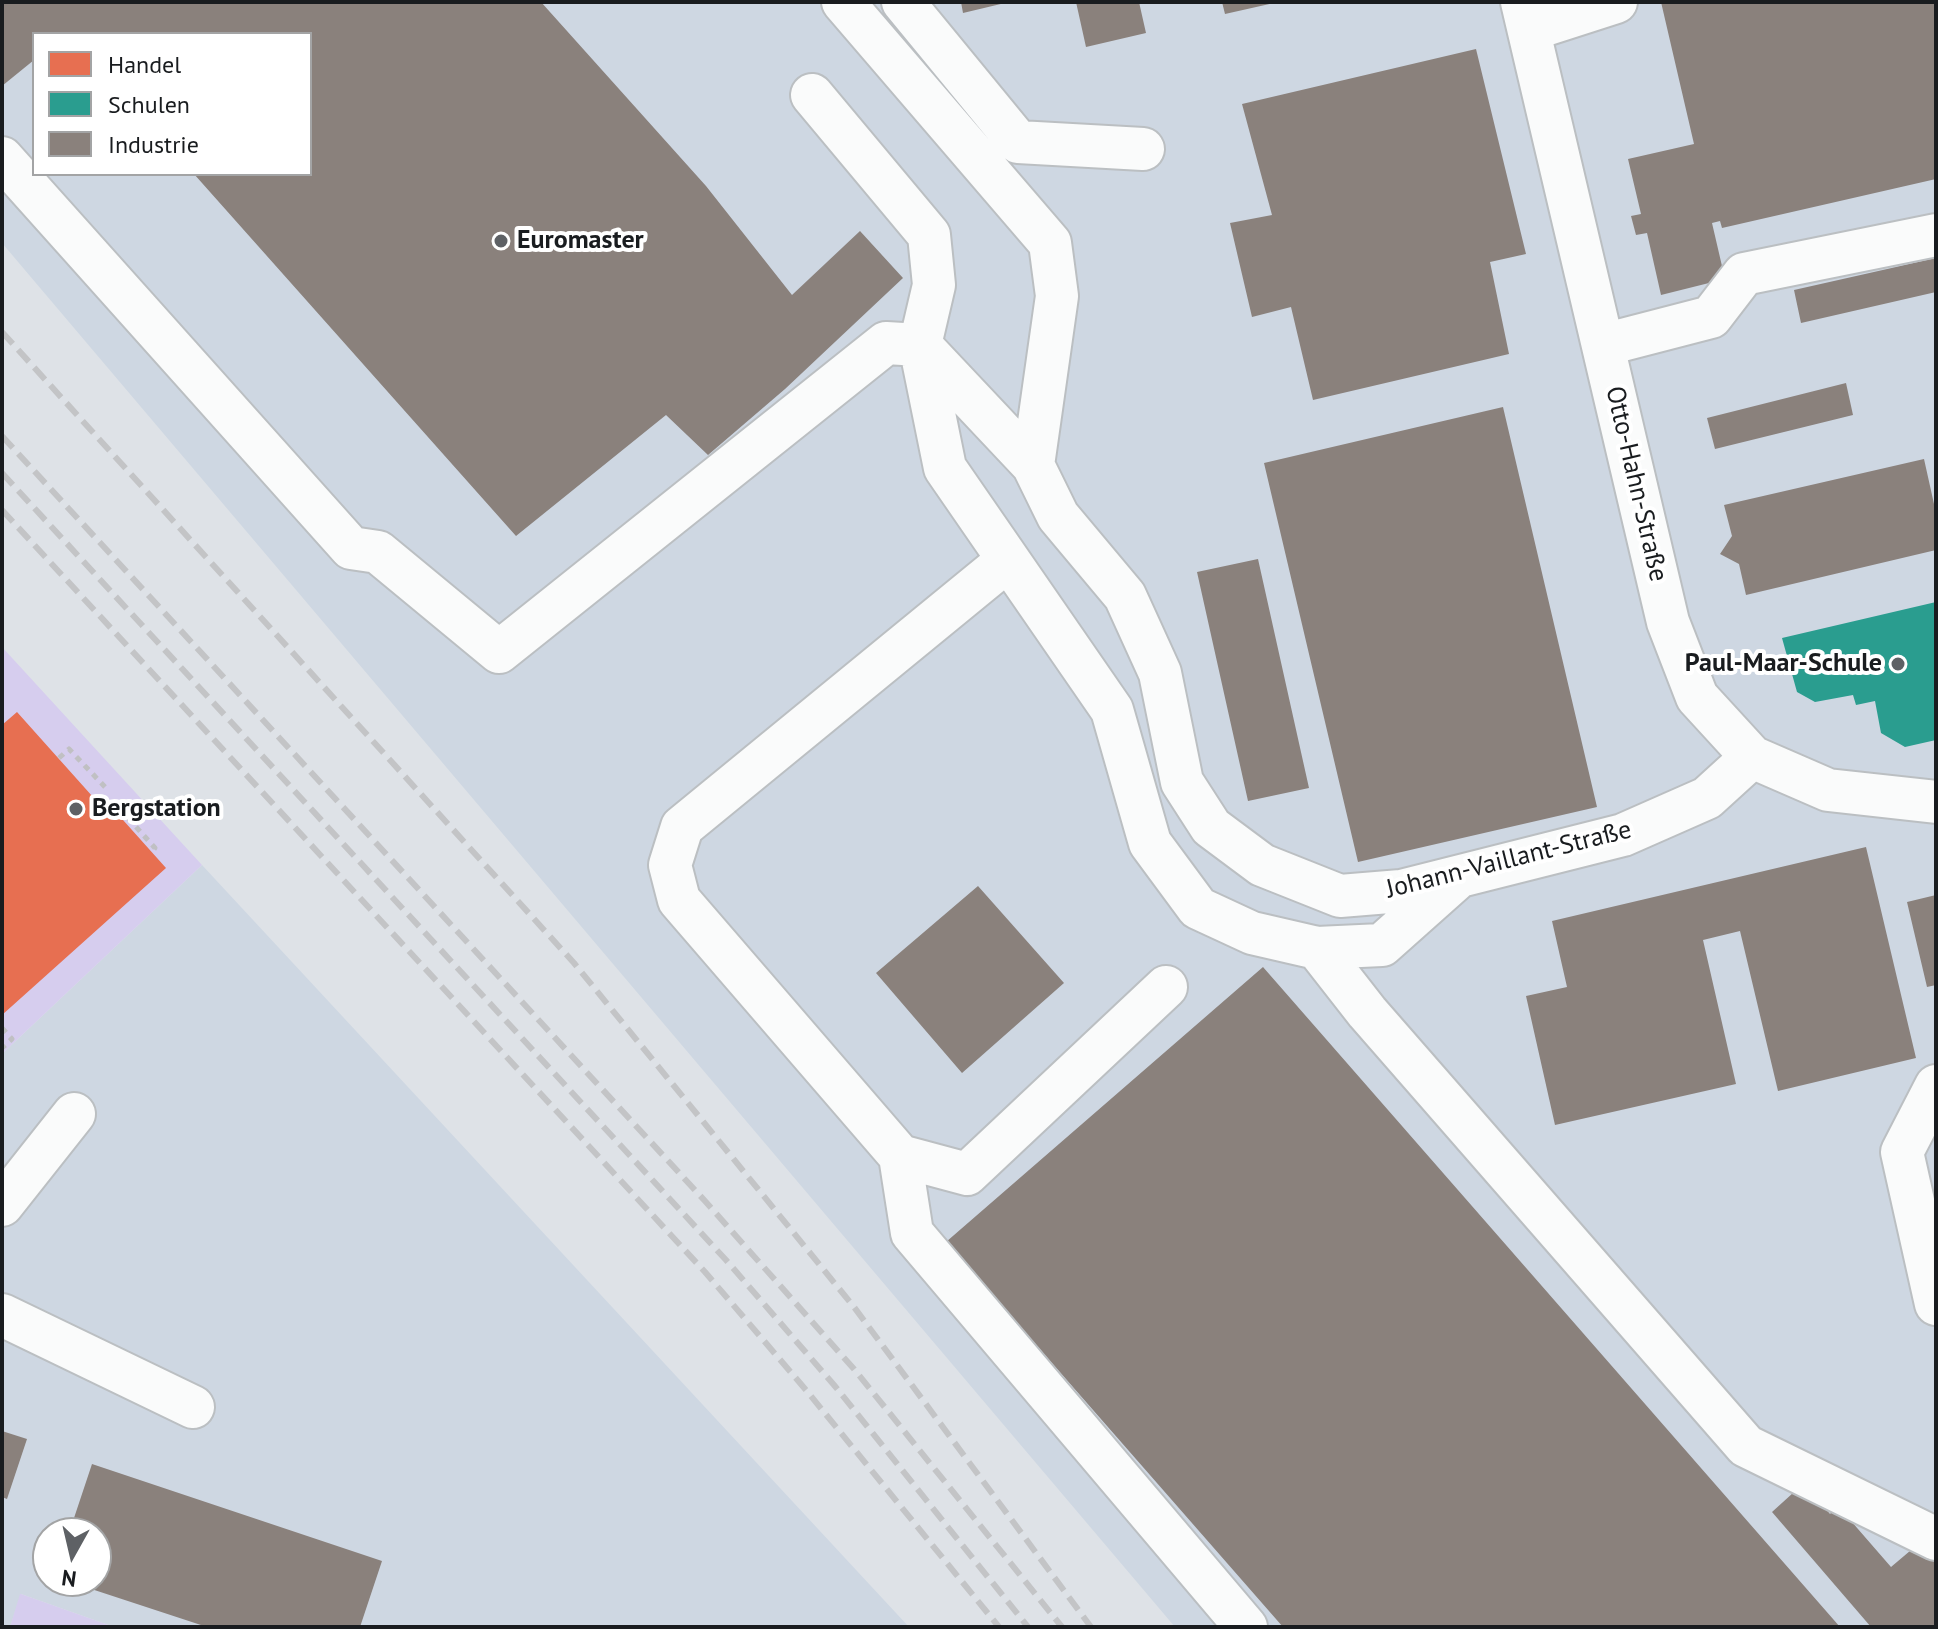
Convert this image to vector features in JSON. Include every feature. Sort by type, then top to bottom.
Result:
[{"type":"street","points":[[843,2],[1050,243],[1057,296],[1033,465]]},
{"type":"street","points":[[903,2],[1018,142],[1143,149]]},
{"type":"street","points":[[1525,16],[1616,2]]},
{"type":"street","name":"Otto-Hahn-Straße","points":[[1525,16],[1668,622],[1697,697],[1752,757],[1828,790],[1936,802]]},
{"type":"street","points":[[812,95],[929,235],[934,285],[920,345],[945,468],[1112,710],[1150,843],[1198,908],[1252,933],[1317,948],[1382,945],[1459,877]]},
{"type":"street","points":[[2,158],[351,548],[378,552],[499,652],[886,343],[920,345],[1033,465]]},
{"type":"street","points":[[1603,345],[1711,317],[1744,274],[1936,235]]},
{"type":"street","name":"Johann-Vaillant-Straße","points":[[1033,465],[1058,516],[1125,596],[1160,673],[1182,782],[1211,827],[1262,865],[1340,896],[1401,891],[1623,835],[1707,798],[1752,757]]},
{"type":"street","points":[[1008,560],[682,827],[670,865],[679,900],[900,1156],[912,1233],[1246,1627]]},
{"type":"street","points":[[1317,948],[1367,1012],[1746,1446],[1936,1539]]},
{"type":"street","points":[[900,1156],[967,1174],[1166,987]]},
{"type":"street","points":[[1936,1086],[1902,1152],[1936,1304]]},
{"type":"street","points":[[2,1205],[74,1114]]},
{"type":"street","points":[[2,1315],[193,1407]]},
{"type":"path","points":[[59,758],[69,749],[105,787]]},
{"type":"path","points":[[120,809],[155,848],[152,852]]},
{"type":"path","points":[[2,1028],[12,1039],[2,1048]]},
{"type":"shaded area","points":[[2,2],[1936,2],[1936,1627],[1175,1627],[2,243]]},
{"type":"shaded area","name":"Bergstation","points":[[2,647],[202,865],[2,1054]]},
{"type":"shaded area","points":[[202,865],[909,1627],[114,1627],[21,1594],[10,1627],[2,1627],[2,1054]]},
{"type":"shaded area","points":[[21,1594],[114,1627],[10,1627]]},
{"type":"building: Handel","name":"Bergstation","points":[[17,712],[101,806],[106,801],[166,868],[2,1015],[2,725]]},
{"type":"building: Schulen","points":[[1936,602],[1936,740],[1905,747],[1881,733],[1875,701],[1856,705],[1853,695],[1815,702],[1797,692],[1782,638]]},
{"type":"building: Industrie","name":"Euromaster","points":[[2,2],[541,2],[706,186],[792,295],[860,231],[903,278],[785,389],[708,455],[666,415],[516,536],[196,176],[312,176],[312,32],[32,32],[32,62],[2,86]]},
{"type":"building: Industrie","points":[[961,2],[1005,2],[1005,3],[963,13]]},
{"type":"building: Industrie","points":[[1076,2],[1139,2],[1146,33],[1086,47]]},
{"type":"building: Industrie","points":[[1222,2],[1274,2],[1274,3],[1225,14]]},
{"type":"building: Industrie","points":[[1661,2],[1936,2],[1936,179],[1722,228],[1720,221],[1712,223],[1725,279],[1661,295],[1647,233],[1636,235],[1631,216],[1641,214],[1628,159],[1694,144]]},
{"type":"building: Industrie","points":[[1476,49],[1526,254],[1490,262],[1509,354],[1313,400],[1291,307],[1252,317],[1230,223],[1272,215],[1242,104]]},
{"type":"building: Industrie","points":[[1936,258],[1936,292],[1801,323],[1794,290]]},
{"type":"building: Industrie","points":[[1846,383],[1853,415],[1715,449],[1707,418]]},
{"type":"building: Industrie","points":[[1503,407],[1597,807],[1358,862],[1264,463]]},
{"type":"building: Industrie","points":[[1924,459],[1936,513],[1936,550],[1746,595],[1739,564],[1720,554],[1732,536],[1724,505]]},
{"type":"building: Industrie","points":[[1258,559],[1309,788],[1248,801],[1197,572]]},
{"type":"building: Industrie","points":[[1866,847],[1916,1058],[1778,1091],[1740,931],[1703,940],[1736,1084],[1555,1125],[1526,996],[1567,987],[1552,921]]},
{"type":"building: Industrie","points":[[978,886],[1064,983],[962,1073],[876,973]]},
{"type":"building: Industrie","points":[[1936,895],[1936,985],[1927,987],[1907,902]]},
{"type":"building: Industrie","points":[[1263,967],[1840,1627],[1283,1627],[946,1242]]},
{"type":"building: Industrie","points":[[2,1431],[27,1439],[7,1499],[2,1497]]},
{"type":"building: Industrie","points":[[92,1464],[382,1561],[360,1627],[207,1627],[112,1596],[112,1517],[74,1517]]},
{"type":"building: Industrie","points":[[1804,1483],[1830,1514],[1838,1506],[1891,1567],[1917,1545],[1936,1555],[1936,1627],[1871,1627],[1772,1512]]},
{"type":"railway","points":[[2,332],[574,963],[854,1307],[1091,1627]]},
{"type":"railway","points":[[2,436],[705,1201],[854,1369],[1062,1627]]},
{"type":"railway","points":[[2,473],[726,1260],[834,1385],[1028,1627]]},
{"type":"railway","points":[[2,510],[705,1272],[806,1390],[999,1627]]},
{"type":"place","name":"Euromaster","points":[[501,241]]},
{"type":"place","name":"Paul-Maar-Schule","points":[[1898,664]]},
{"type":"place","name":"Bergstation","points":[[76,809]]}]
